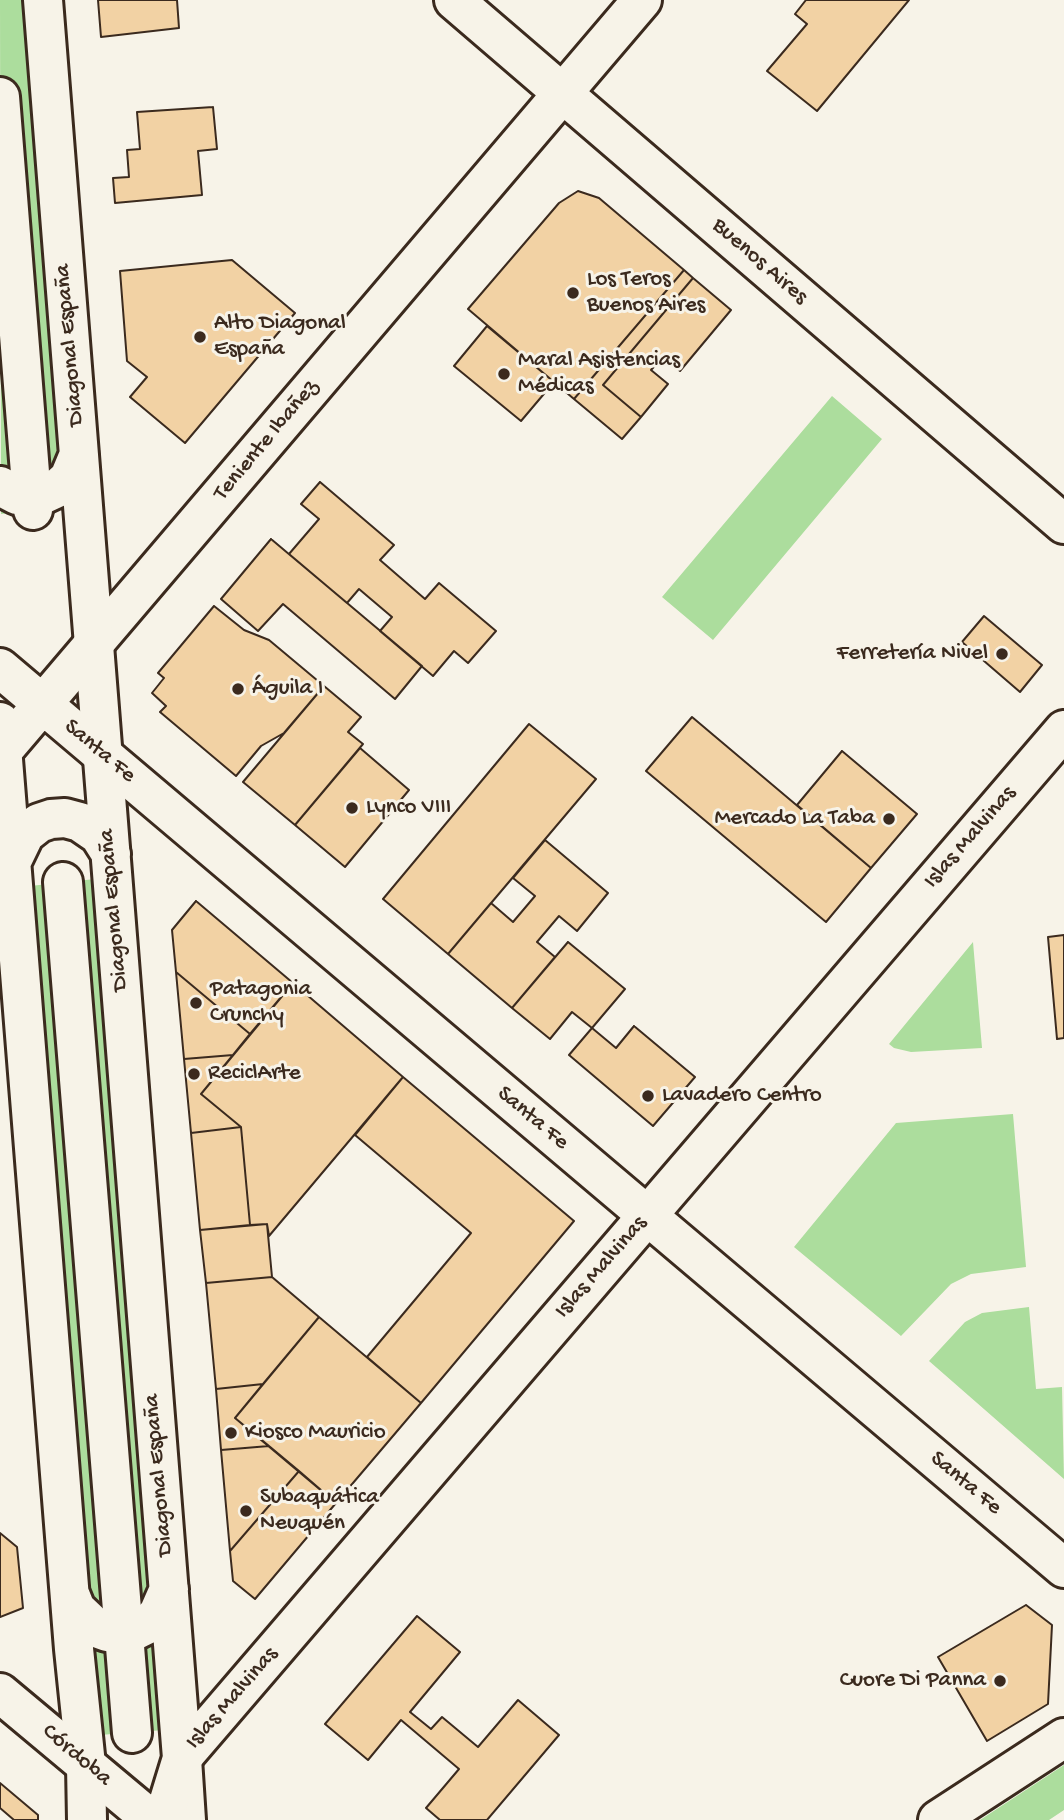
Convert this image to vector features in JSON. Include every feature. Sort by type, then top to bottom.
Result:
[{"type":"street","name":"Diagonal España","points":[[43,0],[186,1820]]},
{"type":"street","name":"Buenos Aires","points":[[454,0],[1064,524]]},
{"type":"street","name":"Teniente Ibañez","points":[[1,742],[42,704],[642,0]]},
{"type":"street","points":[[0,97],[22,497],[44,494],[58,487],[69,478],[79,454]]},
{"type":"street","name":"Santa Fe","points":[[0,668],[1064,1568]]},
{"type":"street","name":"Islas Malvinas","points":[[163,1820],[182,1758],[1064,730]]},
{"type":"street","points":[[1,742],[86,1765],[87,1820]]},
{"type":"street","points":[[11,863],[25,834],[39,823],[51,819],[80,821],[99,835],[111,855]]},
{"type":"street","points":[[63,882],[132,1733]]},
{"type":"street","points":[[70,1594],[76,1609],[96,1628],[124,1633],[148,1624],[158,1614],[169,1589]]},
{"type":"street","name":"Córdoba","points":[[0,1693],[152,1820]]},
{"type":"street","points":[[938,1820],[1064,1738]]},
{"type":"green space","points":[[0,0],[25,0],[65,507],[1,514]]},
{"type":"green space","points":[[832,396],[882,439],[713,640],[662,597]]},
{"type":"green space","points":[[95,879],[164,1730],[100,1735],[30,886]]},
{"type":"green space","points":[[973,942],[982,1048],[911,1052],[894,1048],[889,1044]]},
{"type":"green space","points":[[1013,1114],[1026,1267],[971,1274],[951,1284],[901,1336],[794,1247],[896,1123]]},
{"type":"green space","points":[[1029,1307],[1036,1389],[1062,1387],[1064,1479],[929,1361],[965,1322],[982,1313]]},
{"type":"green space","points":[[1064,1765],[1064,1810],[1049,1820],[980,1820]]},
{"type":"building","points":[[98,0],[177,0],[179,28],[101,37]]},
{"type":"building","points":[[806,0],[909,0],[817,111],[767,71],[807,24],[795,14]]},
{"type":"building","points":[[213,107],[217,149],[198,151],[202,195],[115,203],[113,178],[129,177],[127,150],[140,149],[137,112]]},
{"type":"building","name":"Los Teros Buenos Aires","points":[[578,191],[599,198],[684,270],[574,399],[468,309],[559,203]]},
{"type":"building","name":"Alto Diagonal España","points":[[232,260],[295,313],[185,443],[130,397],[147,377],[127,361],[120,271]]},
{"type":"building","points":[[684,270],[693,278],[603,385],[641,417],[622,439],[574,399]]},
{"type":"building","points":[[693,278],[731,310],[680,371],[663,357],[651,370],[668,384],[641,417],[603,385]]},
{"type":"building","name":"Maral Asistencias Médicas","points":[[487,326],[554,382],[521,421],[454,366]]},
{"type":"building","points":[[320,482],[394,545],[380,560],[425,599],[439,583],[496,631],[468,663],[454,651],[433,676],[380,631],[392,617],[359,589],[347,603],[289,554],[319,519],[301,504]]},
{"type":"building","points":[[271,539],[422,666],[395,699],[283,604],[258,631],[221,599]]},
{"type":"building","name":"Águila I","points":[[214,606],[244,630],[269,640],[324,686],[284,733],[261,746],[236,776],[160,712],[166,706],[152,693],[164,678],[158,673]]},
{"type":"building","name":"Ferretería Nivel","points":[[984,616],[1042,665],[1020,692],[962,642]]},
{"type":"building","points":[[324,686],[361,717],[348,732],[363,744],[295,825],[243,782]]},
{"type":"building","points":[[692,717],[871,868],[826,922],[646,771]]},
{"type":"building","points":[[529,724],[596,779],[448,954],[383,899]]},
{"type":"building","name":"Lynco VIII","points":[[360,748],[409,790],[345,867],[295,825]]},
{"type":"building","points":[[842,751],[917,814],[871,868],[797,805]]},
{"type":"building","points":[[545,840],[608,893],[577,931],[559,916],[537,942],[555,957],[512,1008],[448,954],[491,903],[513,922],[535,896],[513,878]]},
{"type":"building","points":[[196,901],[293,983],[250,1034],[176,972],[172,930]]},
{"type":"building","points":[[1064,935],[1064,1038],[1057,1039],[1048,937]]},
{"type":"building","points":[[568,942],[625,989],[592,1028],[572,1012],[550,1039],[512,1008]]},
{"type":"building","name":"Patagonia Crunchy","points":[[176,972],[250,1034],[233,1055],[184,1059]]},
{"type":"building","points":[[293,983],[403,1077],[269,1236],[267,1224],[250,1225],[241,1127],[201,1094]]},
{"type":"building","points":[[634,1026],[695,1077],[653,1126],[569,1055],[592,1028],[616,1048]]},
{"type":"building","points":[[233,1055],[201,1094],[241,1127],[191,1133],[184,1059]]},
{"type":"building","points":[[403,1077],[574,1221],[421,1403],[367,1357],[471,1233],[355,1135]]},
{"type":"building","points":[[241,1127],[250,1225],[200,1230],[191,1133]]},
{"type":"building","points":[[267,1224],[272,1277],[206,1283],[200,1230]]},
{"type":"building","points":[[272,1277],[319,1317],[263,1384],[216,1389],[206,1283]]},
{"type":"building","points":[[319,1317],[421,1403],[336,1503],[235,1418]]},
{"type":"building","points":[[263,1384],[235,1418],[269,1446],[221,1450],[216,1389]]},
{"type":"building","name":"Subaquática Neuquén","points":[[269,1446],[299,1471],[230,1551],[221,1450]]},
{"type":"building","points":[[299,1471],[336,1503],[255,1599],[233,1581],[230,1551]]},
{"type":"building","points":[[0,1533],[17,1547],[23,1608],[0,1617]]},
{"type":"building","name":"Cuore Di Panna","points":[[1026,1605],[1052,1625],[1048,1704],[987,1741],[938,1657]]},
{"type":"building","points":[[417,1616],[460,1652],[410,1712],[431,1729],[442,1717],[478,1747],[518,1700],[559,1735],[487,1820],[440,1820],[426,1808],[459,1769],[401,1720],[368,1760],[325,1724]]},
{"type":"building","points":[[0,1783],[38,1815],[38,1820],[14,1820],[0,1808]]},
{"type":"place","name":"Los Teros Buenos Aires","points":[[573,293]]},
{"type":"place","name":"Alto Diagonal España","points":[[200,337]]},
{"type":"place","name":"Maral Asistencias Médicas","points":[[504,374]]},
{"type":"place","name":"Ferretería Nivel","points":[[1002,654]]},
{"type":"place","name":"Águila I","points":[[238,689]]},
{"type":"place","name":"Lynco VIII","points":[[352,808]]},
{"type":"place","name":"Mercado La Taba","points":[[889,819]]},
{"type":"place","name":"Patagonia Crunchy","points":[[196,1003]]},
{"type":"place","name":"ReciclArte","points":[[194,1074]]},
{"type":"place","name":"Lavadero Centro","points":[[648,1096]]},
{"type":"place","name":"Kiosco Mauricio","points":[[231,1433]]},
{"type":"place","name":"Subaquática Neuquén","points":[[246,1511]]},
{"type":"place","name":"Cuore Di Panna","points":[[1000,1681]]}]
